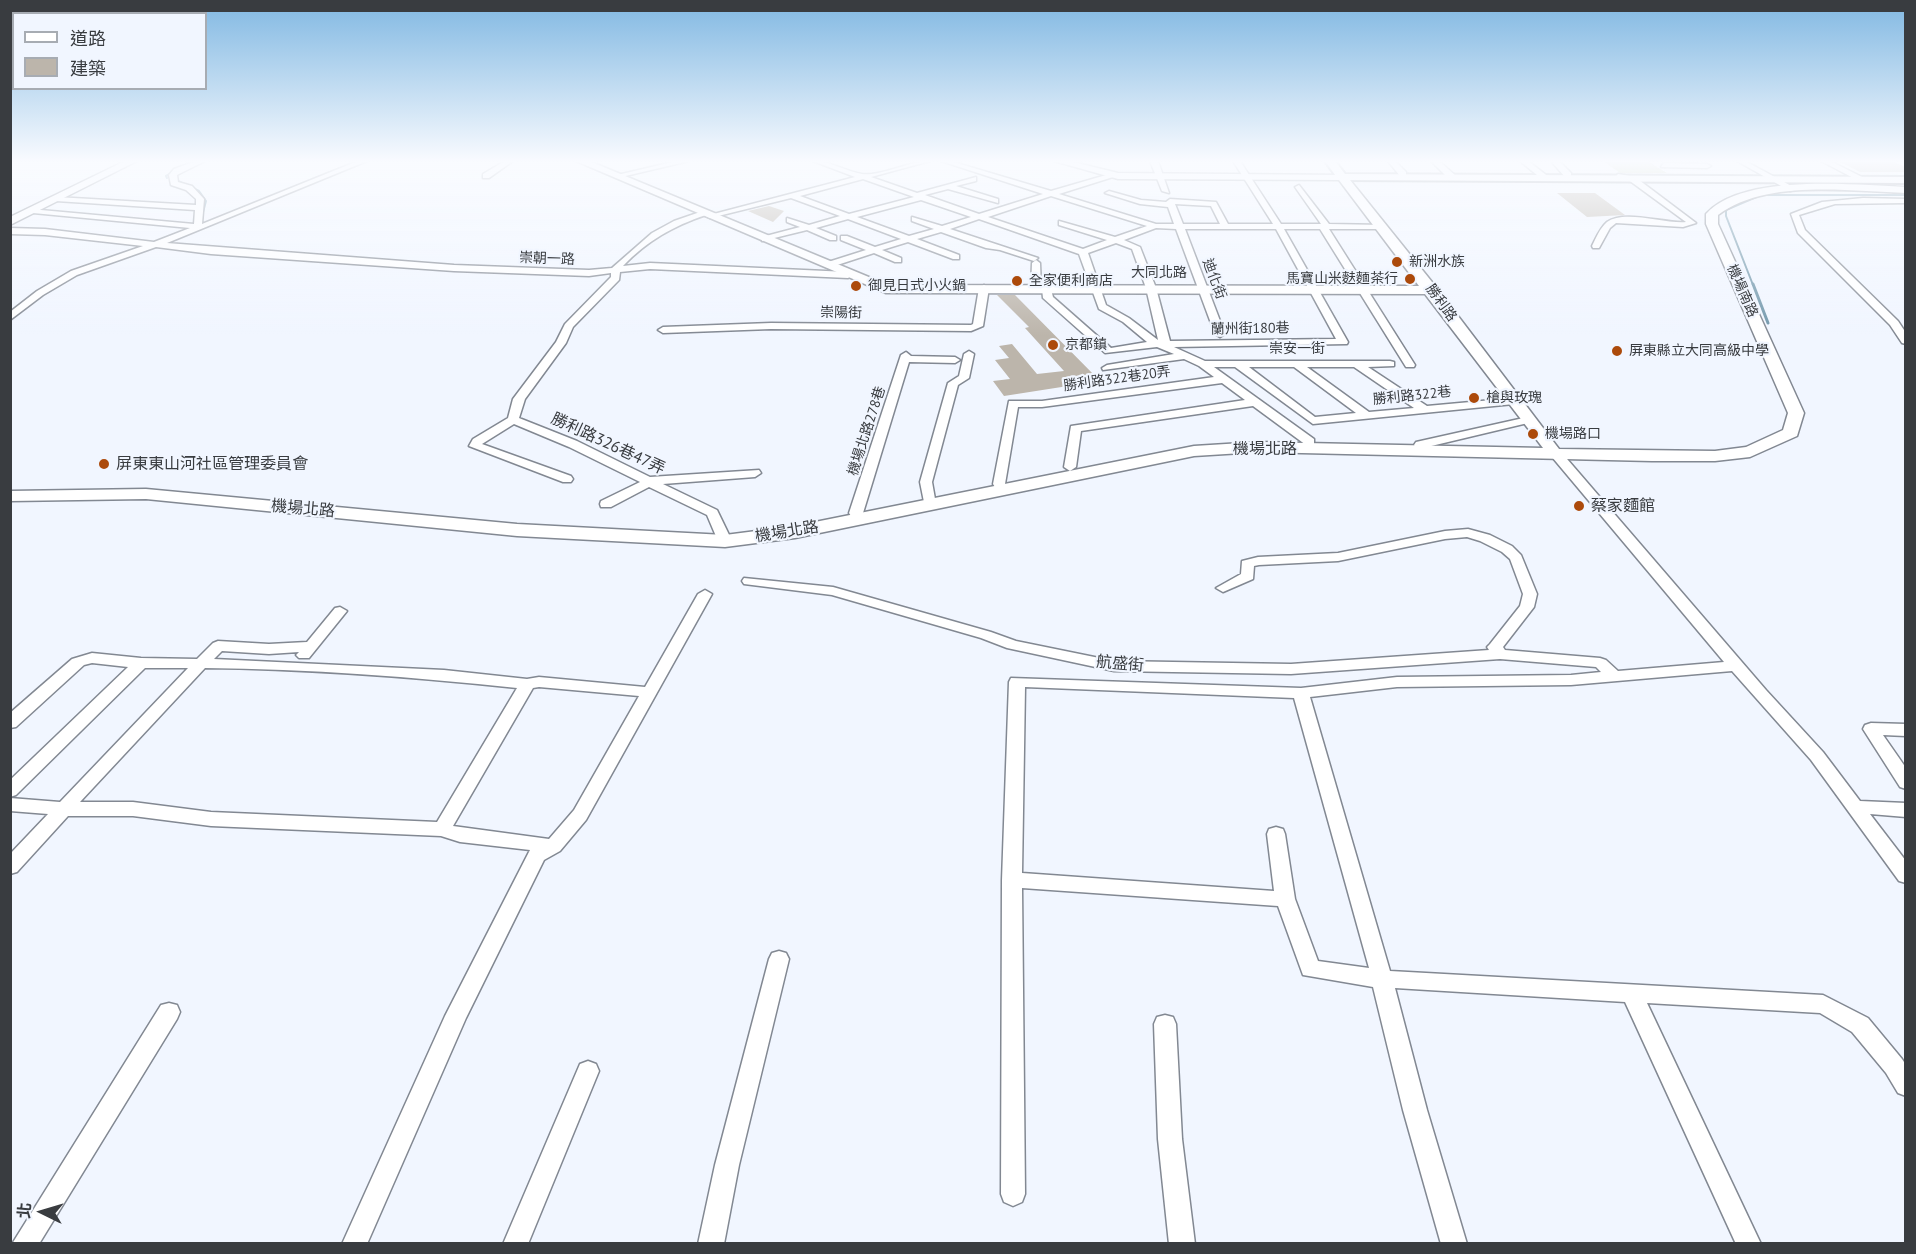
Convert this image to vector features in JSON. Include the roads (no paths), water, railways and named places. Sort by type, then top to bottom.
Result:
[{"type":"street","points":[[122,220],[200,227]]},
{"type":"street","points":[[200,220],[200,227]]},
{"type":"street","points":[[10,317],[40,293],[74,273],[188,233],[218,220]]},
{"type":"street","points":[[567,479],[475,446],[477,442],[513,420],[519,399],[561,343],[569,326],[616,278],[615,270],[635,248],[675,222],[686,220]]},
{"type":"street","points":[[717,220],[848,274]]},
{"type":"street","points":[[790,220],[833,238]]},
{"type":"street","points":[[765,239],[840,220]]},
{"type":"street","points":[[856,220],[956,257]]},
{"type":"street","points":[[918,220],[1035,261],[1042,288]]},
{"type":"street","points":[[828,265],[871,249],[967,220]]},
{"type":"street","points":[[989,220],[1083,252],[1155,226]]},
{"type":"street","points":[[1079,220],[1065,224],[1136,247],[1151,288],[1165,340],[1158,344]]},
{"type":"street","points":[[1134,220],[1155,226],[1178,227],[1382,227]]},
{"type":"street","name":"迪化街","points":[[1176,220],[1220,334]]},
{"type":"street","points":[[1222,220],[1225,227]]},
{"type":"street","points":[[1274,220],[1312,289]]},
{"type":"street","points":[[1323,220],[1326,224],[1323,227]]},
{"type":"street","name":"勝利路","points":[[1376,220],[1554,452]]},
{"type":"street","points":[[1596,246],[1608,224],[1619,220]]},
{"type":"street","points":[[1623,220],[1645,223],[1692,224],[1689,220]]},
{"type":"street","name":"機場南路","points":[[1554,452],[1715,456],[1750,452],[1791,433],[1796,413],[1713,220]]},
{"type":"street","points":[[1797,220],[1801,231],[1894,323],[1905,341]]},
{"type":"street","points":[[1323,227],[1410,365]]},
{"type":"street","name":"崇朝一路","points":[[10,231],[45,232],[211,251],[454,268],[589,273],[650,266],[848,274]]},
{"type":"street","points":[[1005,249],[1041,237]]},
{"type":"street","points":[[844,238],[898,260]]},
{"type":"street","points":[[1083,252],[1102,307],[1126,320],[1148,339],[1203,364],[1310,442]]},
{"type":"street","name":"大同北路","points":[[848,274],[886,289],[1431,290]]},
{"type":"street","name":"崇陽街","points":[[663,330],[771,326],[971,328],[978,326],[984,288]]},
{"type":"street","name":"蘭州街180巷","points":[[1042,288],[1048,298],[1109,351],[1158,344],[1343,342],[1312,289]]},
{"type":"street","points":[[929,499],[926,482],[953,383],[964,378],[969,354]]},
{"type":"street","points":[[1107,368],[1185,356]]},
{"type":"street","name":"機場北路278巷","points":[[856,513],[906,357],[955,360]]},
{"type":"street","name":"崇安一街","points":[[1203,364],[1390,364]]},
{"type":"street","name":"勝利路322巷","points":[[1238,364],[1313,421],[1514,401]]},
{"type":"street","points":[[1296,364],[1367,416]]},
{"type":"street","points":[[1356,364],[1424,409]]},
{"type":"street","name":"勝利路322巷20弄","points":[[999,484],[1012,403],[1042,404],[1225,380]]},
{"type":"street","points":[[1070,467],[1075,428],[1254,402]]},
{"type":"street","name":"勝利路326巷47弄","points":[[513,420],[573,444],[712,513],[724,538]]},
{"type":"street","points":[[1422,448],[1528,420]]},
{"type":"street","name":"機場北路","points":[[10,490],[138,487],[184,490],[724,538],[929,499],[1070,467],[1154,451],[1218,443],[1310,442],[1554,452]]},
{"type":"street","name":"機場北路","points":[[10,496],[146,494],[517,530],[724,538],[795,532],[1194,451],[1258,447],[1422,448]]},
{"type":"street","points":[[1554,452],[1817,756],[1905,876]]},
{"type":"street","points":[[606,504],[651,482],[754,473]]},
{"type":"street","points":[[1223,588],[1242,581],[1248,576],[1247,564],[1258,561],[1338,557],[1445,534],[1473,535],[1507,549],[1516,558],[1530,594],[1527,607],[1495,647],[1500,654]]},
{"type":"street","name":"航盛街","points":[[749,581],[833,591],[986,635],[1012,645],[1114,666],[1291,669],[1500,654],[1600,663],[1615,677]]},
{"type":"street","points":[[354,1244],[456,1016],[537,855],[553,846],[580,815],[705,594]]},
{"type":"street","points":[[297,667],[310,646],[340,611]]},
{"type":"street","points":[[10,867],[218,646],[269,649],[310,646]]},
{"type":"street","points":[[257,664],[269,649]]},
{"type":"street","points":[[10,723],[78,662],[92,657],[141,663],[257,664],[444,675],[527,684],[539,682],[648,692]]},
{"type":"street","points":[[10,792],[141,663]]},
{"type":"street","points":[[1013,1194],[1011,879],[1017,682],[1301,693],[1398,682],[1571,680],[1737,666]]},
{"type":"street","points":[[442,829],[527,684]]},
{"type":"street","points":[[1301,693],[1454,1244]]},
{"type":"street","points":[[1905,730],[1871,729],[1905,783]]},
{"type":"street","points":[[10,804],[64,809],[133,809],[211,819],[442,829],[460,834],[553,846]]},
{"type":"street","points":[[1854,807],[1905,810]]},
{"type":"street","points":[[1276,834],[1285,899],[1310,969],[1382,979],[1823,1004],[1860,1024],[1900,1067],[1905,1086]]},
{"type":"street","points":[[1011,879],[1285,899]]},
{"type":"street","points":[[711,1244],[727,1165],[779,958]]},
{"type":"street","points":[[1632,994],[1749,1244]]},
{"type":"street","points":[[24,1244],[169,1012]]},
{"type":"street","points":[[1165,1024],[1170,1139],[1182,1244]]},
{"type":"street","points":[[515,1244],[588,1071]]},
{"type":"waterway","points":[[1727,220],[1753,285]]},
{"type":"waterway","points":[[1753,284],[1768,323]]},
{"type":"place","name":"新洲水族","points":[[1397,262]]},
{"type":"place","name":"馬寶山米麩麵茶行","points":[[1410,279]]},
{"type":"place","name":"全家便利商店","points":[[1017,281]]},
{"type":"place","name":"御見日式小火鍋","points":[[856,286]]},
{"type":"place","name":"京都鎮","points":[[1053,345]]},
{"type":"place","name":"屏東縣立大同高級中學","points":[[1617,351]]},
{"type":"place","name":"槍與玫瑰","points":[[1474,398]]},
{"type":"place","name":"機場路口","points":[[1533,434]]},
{"type":"place","name":"屏東東山河社區管理委員會","points":[[104,464]]},
{"type":"place","name":"蔡家麵館","points":[[1579,506]]}]
